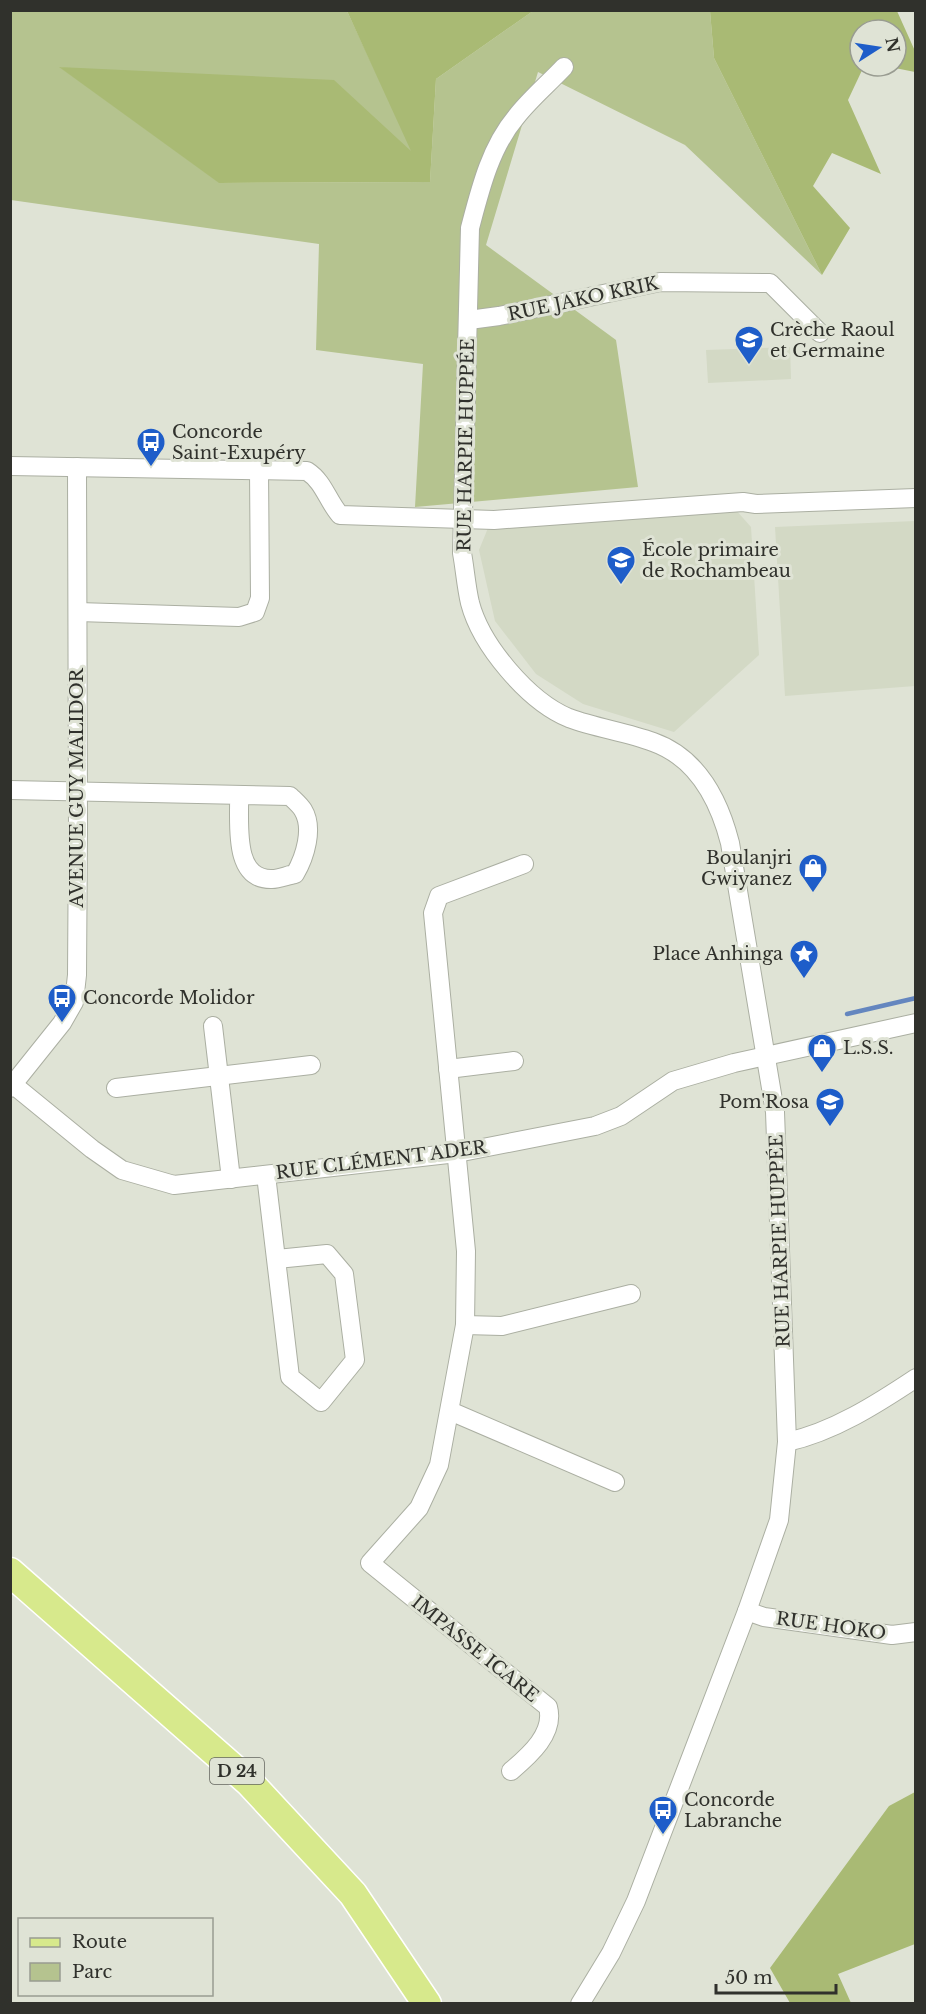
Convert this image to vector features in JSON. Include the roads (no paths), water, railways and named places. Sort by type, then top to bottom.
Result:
[{"type":"main road","name":"D 24","points":[[10,1572],[249,1782],[353,1894],[427,2004]]},
{"type":"street","name":"RUE HARPIE HUPPÉE","points":[[564,67],[515,118],[495,152],[479,192],[470,228],[462,553],[471,604],[493,651],[523,687],[568,717],[655,743],[678,755],[706,781],[722,812],[730,843],[775,1112],[787,1442],[779,1520],[747,1611],[636,1901],[611,1953],[580,2004]]},
{"type":"street","name":"RUE JAKO KRIK","points":[[469,320],[499,316],[660,282],[770,283],[820,333]]},
{"type":"street","points":[[10,466],[307,471],[316,477],[325,488],[331,504],[340,515],[463,521],[743,502],[756,504],[915,498]]},
{"type":"street","name":"AVENUE GUY MALIDOR","points":[[12,1085],[62,1023],[74,1002],[77,964],[77,467]]},
{"type":"street","points":[[78,612],[239,617],[255,612],[260,598],[259,470]]},
{"type":"street","points":[[10,790],[290,796],[304,811],[307,830],[305,858],[295,874],[271,879],[253,873],[242,857],[239,796]]},
{"type":"street","points":[[524,864],[439,896],[433,913],[466,1251],[465,1325],[450,1411],[615,1482]]},
{"type":"street","name":"RUE CLÉMENT ADER","points":[[12,1085],[122,1170],[174,1185],[457,1153],[595,1126],[621,1116],[673,1081],[766,1056],[915,1023]]},
{"type":"street","points":[[213,1026],[231,1179]]},
{"type":"street","points":[[448,1069],[514,1061]]},
{"type":"street","points":[[116,1088],[311,1065]]},
{"type":"street","points":[[266,1175],[290,1377],[321,1402],[355,1360],[344,1274],[327,1254],[277,1259]]},
{"type":"street","points":[[465,1325],[502,1326],[631,1294]]},
{"type":"street","points":[[787,1442],[811,1437],[886,1397],[915,1378]]},
{"type":"street","name":"IMPASSE ICARE","points":[[450,1411],[439,1465],[419,1508],[370,1563],[548,1707],[551,1720],[547,1731],[526,1758],[512,1771]]},
{"type":"street","name":"RUE HOKO","points":[[747,1611],[764,1617],[892,1635],[915,1632]]},
{"type":"waterway","points":[[847,1014],[916,998]]},
{"type":"place","name":"Crèche Raoul et Germaine","points":[[749,366]]},
{"type":"place","name":"Concorde Saint-Exupéry","points":[[151,468]]},
{"type":"place","name":"École primaire de Rochambeau","points":[[621,586]]},
{"type":"place","name":"Boulanjri Gwiyanez","points":[[813,894]]},
{"type":"place","name":"Place Anhinga","points":[[804,980]]},
{"type":"place","name":"Concorde Molidor","points":[[62,1024]]},
{"type":"place","name":"L.S.S.","points":[[822,1074]]},
{"type":"place","name":"Pom'Rosa","points":[[830,1128]]},
{"type":"place","name":"Concorde Labranche","points":[[663,1836]]}]
